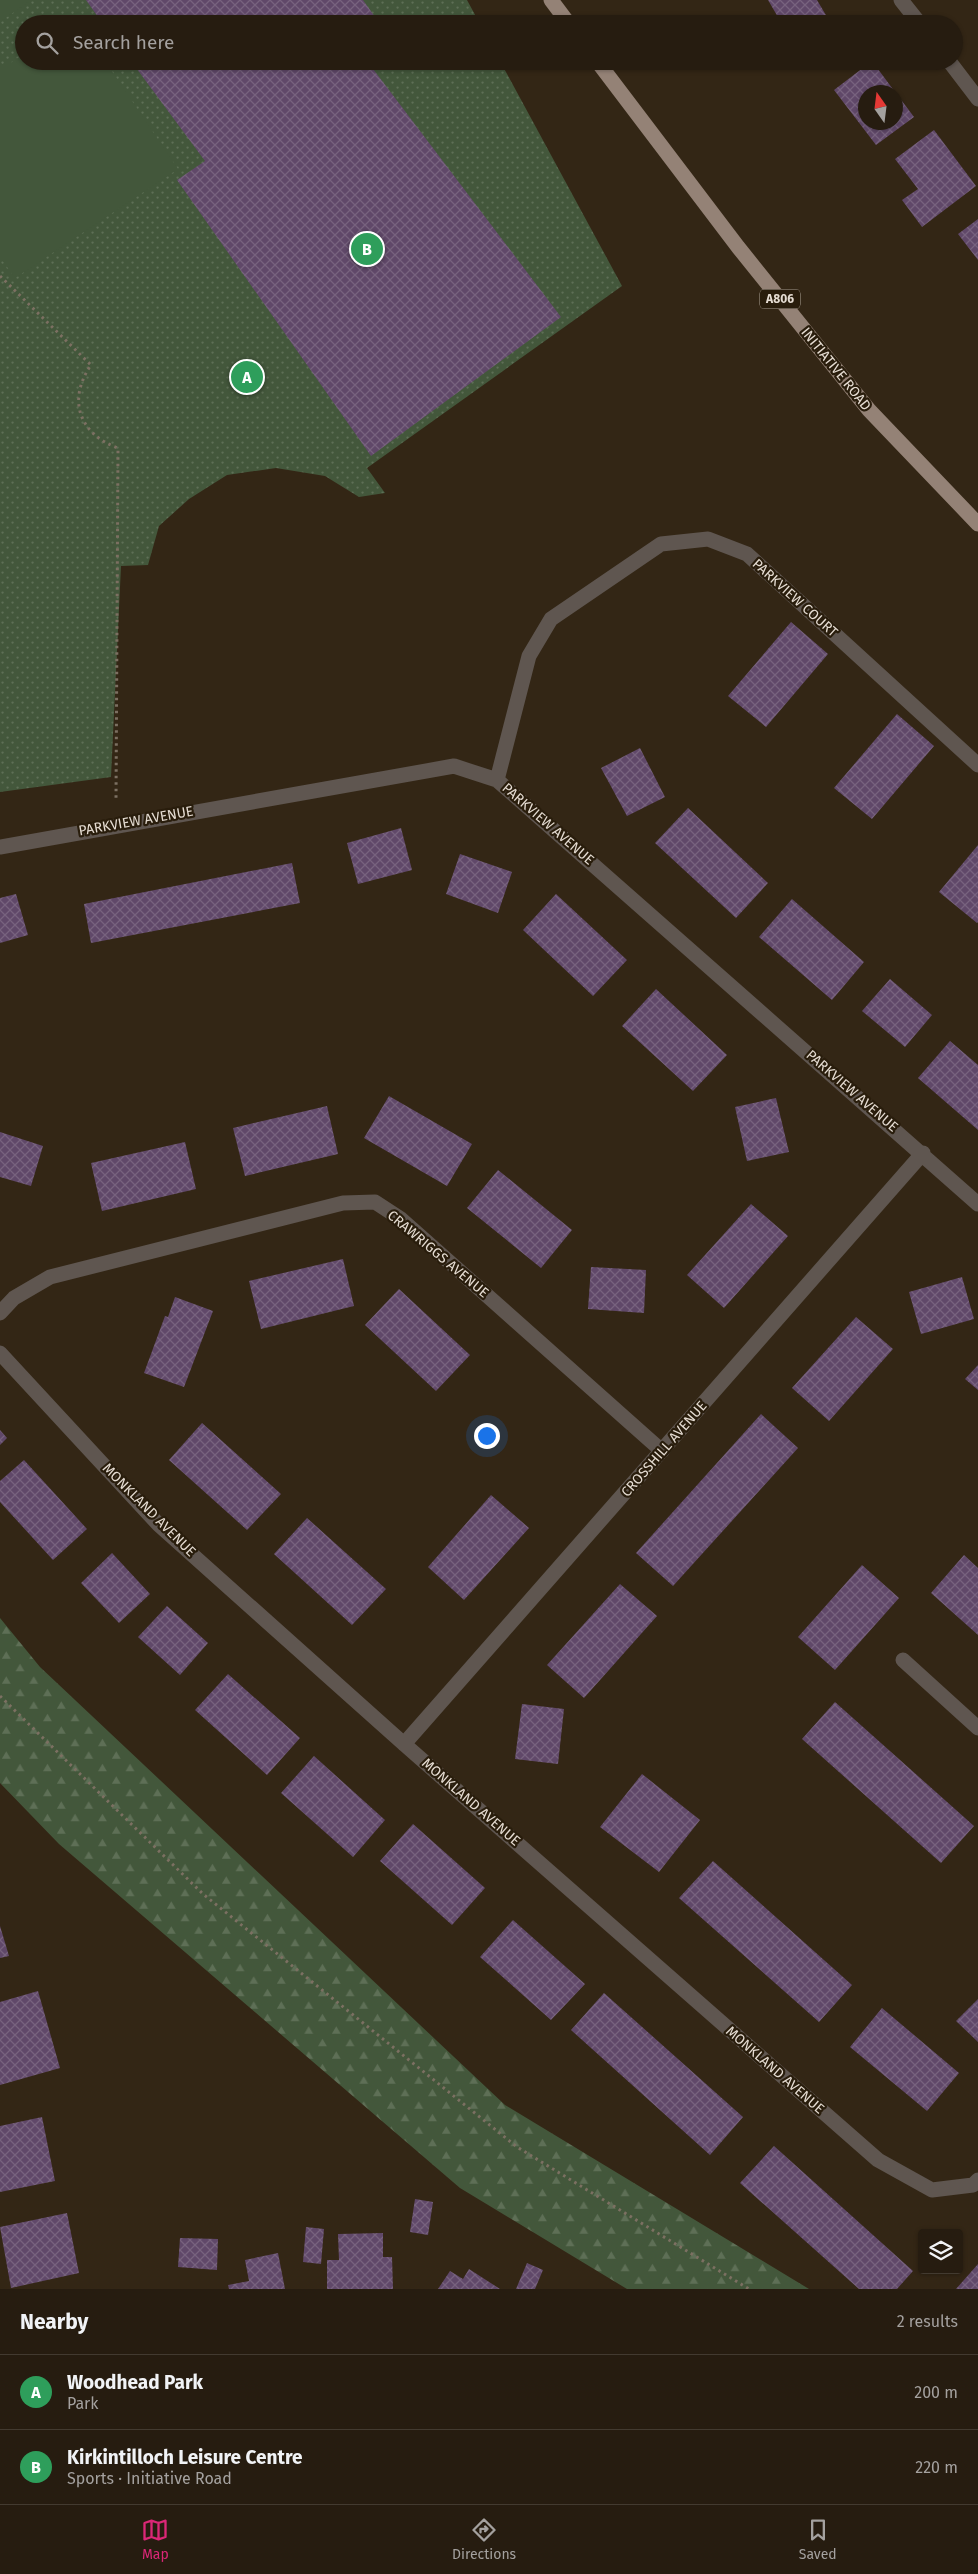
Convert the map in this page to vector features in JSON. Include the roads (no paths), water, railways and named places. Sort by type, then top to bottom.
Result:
[{"type":"main road","points":[[551,0],[562,15]]},
{"type":"main road","name":"INITIATIVE ROAD","points":[[604,70],[738,247],[869,410],[978,524]]},
{"type":"street","points":[[901,0],[913,15]]},
{"type":"street","points":[[956,70],[978,99]]},
{"type":"street","name":"PARKVIEW COURT","points":[[497,780],[529,656],[551,619],[661,544],[708,539],[746,554],[978,765]]},
{"type":"street","name":"PARKVIEW AVENUE","points":[[0,847],[116,824],[454,766],[497,780],[923,1153],[978,1204]]},
{"type":"street","name":"CROSSHILL AVENUE","points":[[404,1744],[923,1153]]},
{"type":"street","name":"CRAWRIGGS AVENUE","points":[[0,1313],[14,1298],[50,1277],[343,1204],[375,1202],[401,1219],[662,1451]]},
{"type":"street","name":"MONKLAND AVENUE","points":[[0,1353],[160,1525],[404,1744],[878,2160],[932,2190],[973,2185],[978,2180]]},
{"type":"street","points":[[903,1660],[978,1728]]},
{"type":"place","name":"Kirkintilloch Leisure Centre","points":[[367,249]]},
{"type":"place","name":"Woodhead Park","points":[[247,377]]}]
